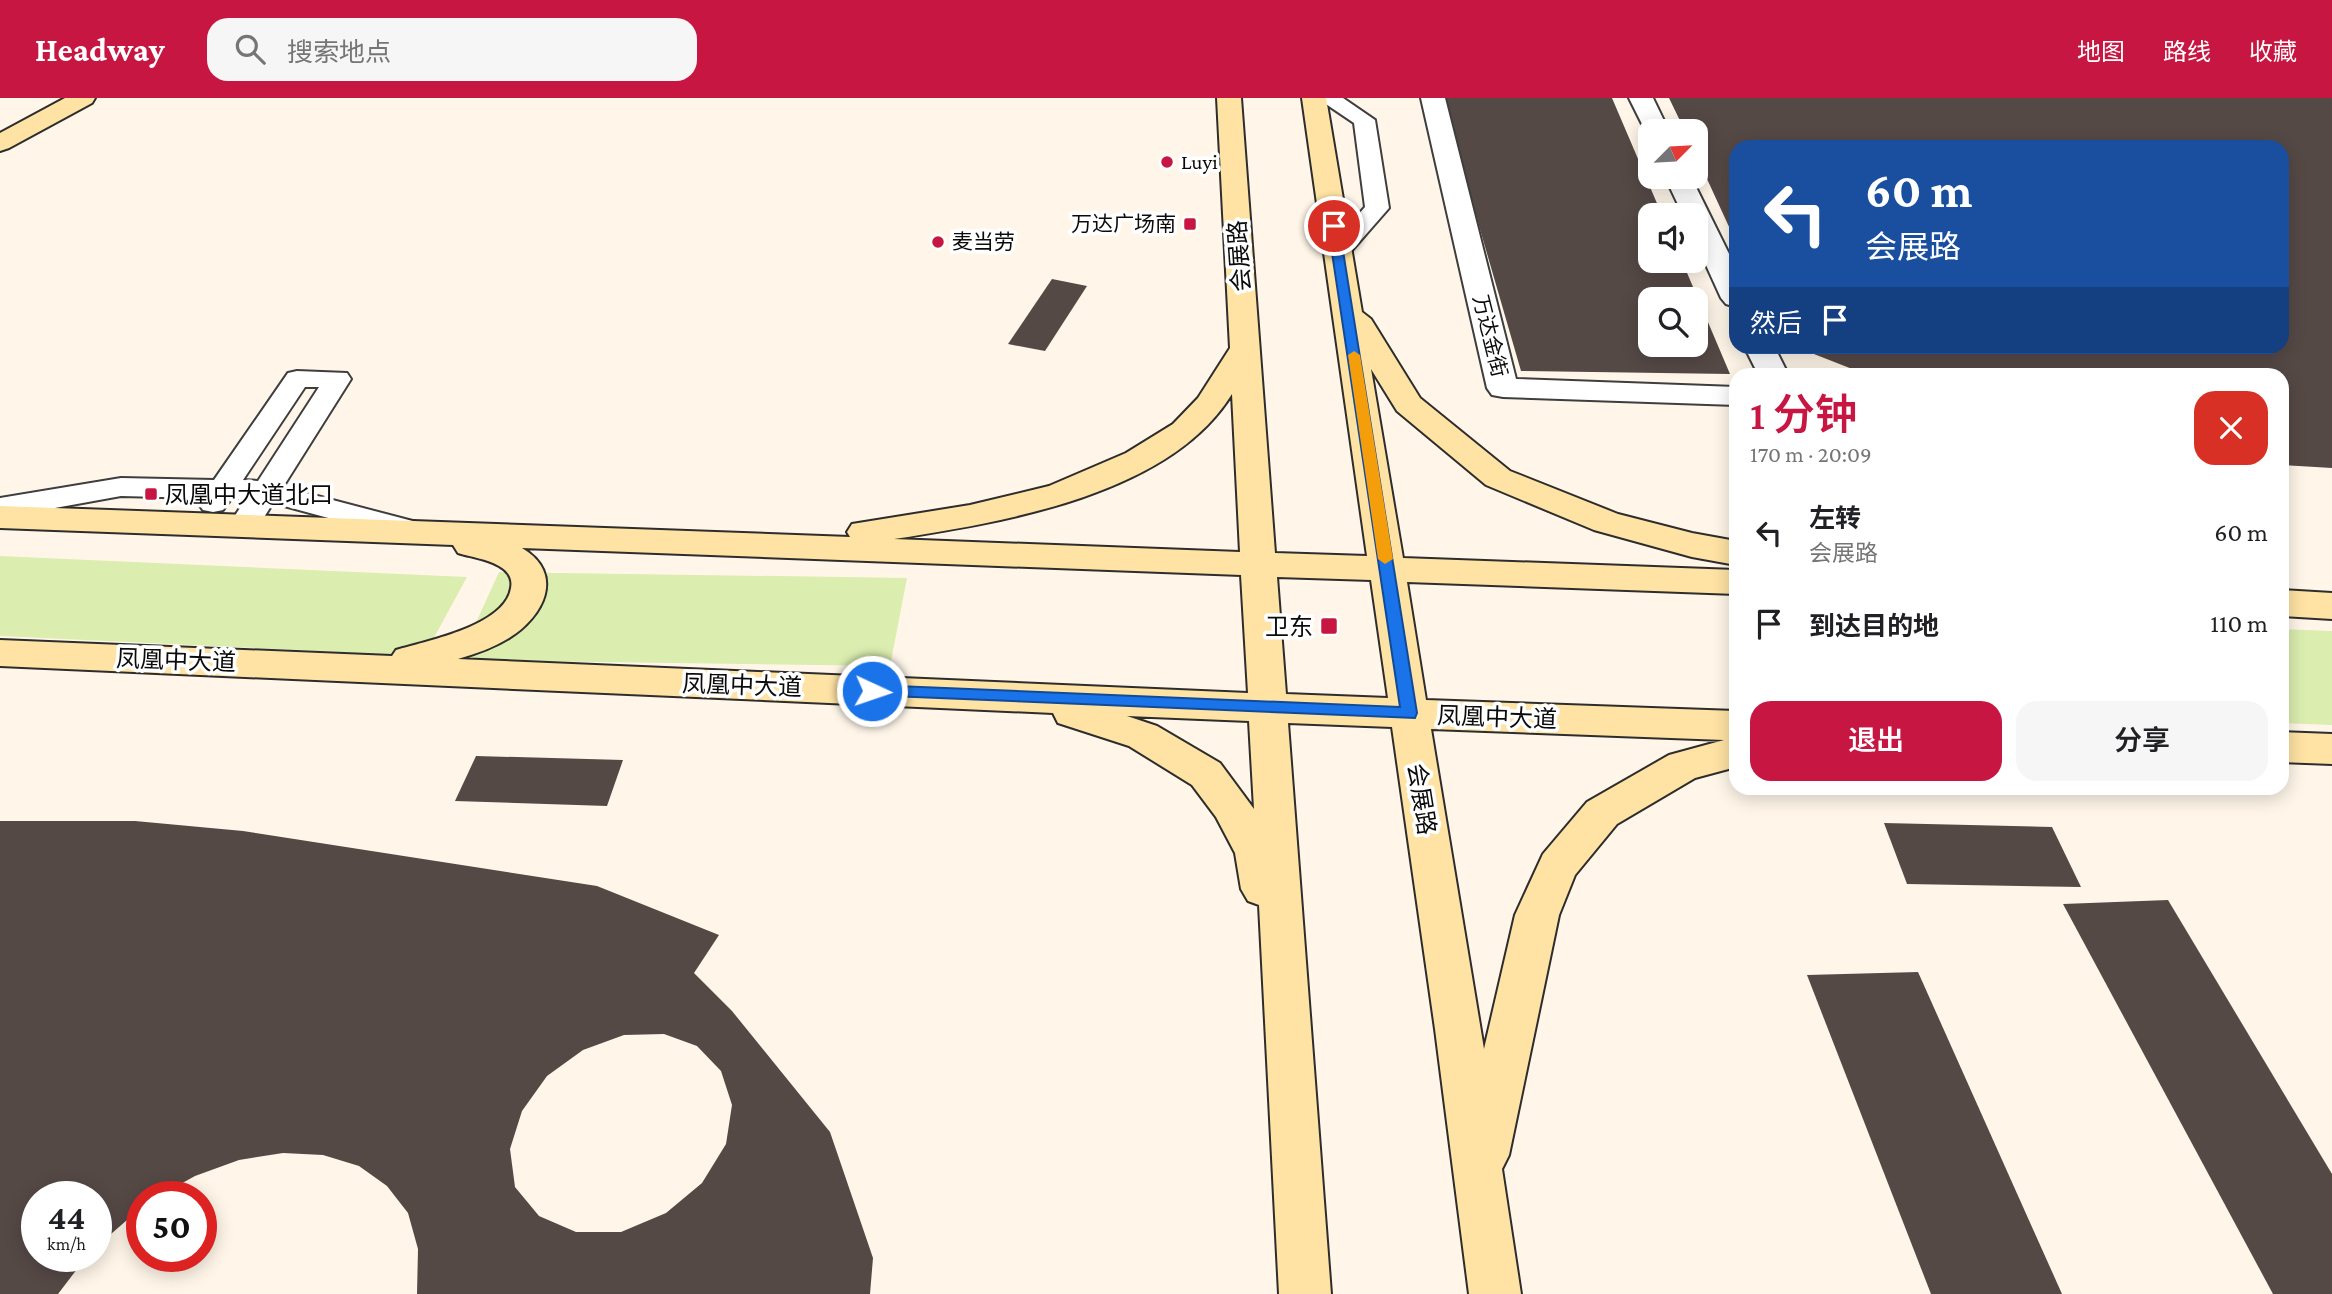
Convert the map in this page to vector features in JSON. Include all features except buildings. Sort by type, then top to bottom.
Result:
[{"type":"main road","points":[[0,143],[83,98]]},
{"type":"main road","name":"会展路","points":[[1229,98],[1305,1294]]},
{"type":"main road","name":"会展路","points":[[1314,98],[1495,1294]]},
{"type":"main road","points":[[1345,295],[1366,338],[1408,404],[1498,478],[1606,522],[1692,545],[1729,552]]},
{"type":"main road","points":[[751,545],[957,518],[1059,495],[1138,460],[1184,431],[1210,404],[1245,348]]},
{"type":"main road","points":[[0,517],[1729,582]]},
{"type":"main road","points":[[373,669],[447,650],[489,634],[511,618],[526,600],[531,587],[531,577],[518,561],[504,553],[419,533]]},
{"type":"main road","points":[[2289,603],[2332,606]]},
{"type":"main road","name":"凤凰中大道","points":[[0,653],[1729,726]]},
{"type":"main road","points":[[920,693],[1081,714],[1143,736],[1206,774],[1231,806],[1256,853],[1287,1011]]},
{"type":"main road","points":[[2289,747],[2332,748]]},
{"type":"main road","points":[[1479,1177],[1537,915],[1558,866],[1602,813],[1683,766],[1729,754]]},
{"type":"street","name":"万达金街","points":[[1433,98],[1503,388],[1729,396]]},
{"type":"street","points":[[1641,98],[1651,119]]},
{"type":"street","points":[[1684,189],[1729,283]]},
{"type":"lane","points":[[1328,98],[1364,120],[1377,208],[1338,251]]},
{"type":"lane","points":[[199,524],[297,379],[338,379],[243,526]]},
{"type":"lane","points":[[0,508],[121,487],[265,491],[419,533]]},
{"type":"green space","points":[[0,556],[467,577],[424,656],[0,636]]},
{"type":"green space","points":[[499,572],[907,578],[890,666],[459,660]]},
{"type":"green space","points":[[2289,629],[2332,631],[2332,725],[2289,723]]},
{"type":"slow traffic","points":[[1354,355],[1385,559]]},
{"type":"place","name":"Luyi","points":[[1167,162]]},
{"type":"place","name":"万达广场南","points":[[1190,224]]},
{"type":"place","name":"麦当劳","points":[[938,242]]},
{"type":"place","name":"凤凰中大道北口","points":[[151,494]]},
{"type":"place","name":"卫东","points":[[1329,626]]},
{"type":"route","points":[[872,691],[1409,713],[1334,226]]}]
